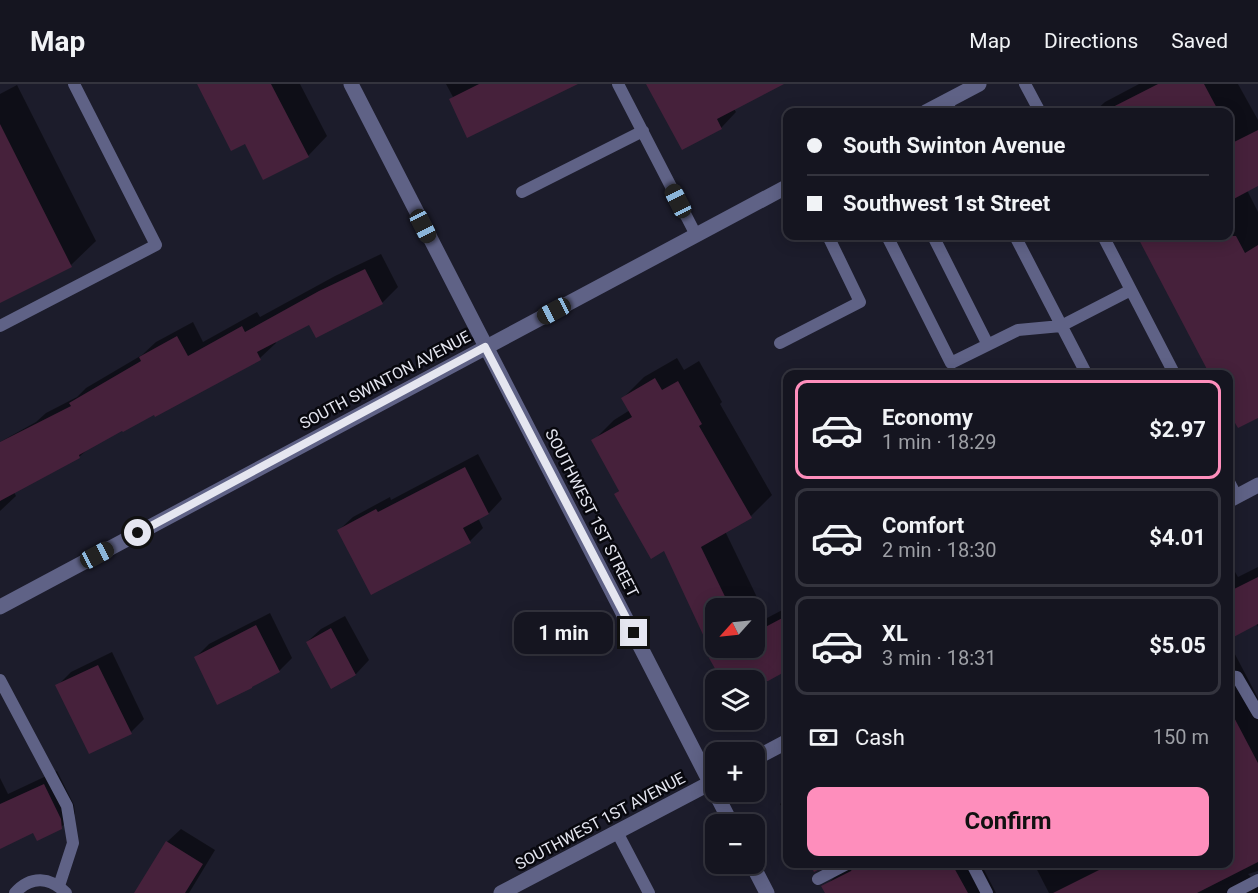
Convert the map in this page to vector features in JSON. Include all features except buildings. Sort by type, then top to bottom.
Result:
[{"type":"street","name":"SOUTHWEST 1ST STREET","points":[[351,84],[485,347],[705,766]]},
{"type":"street","points":[[949,107],[979,84]]},
{"type":"street","name":"SOUTH SWINTON AVENUE","points":[[0,607],[783,189]]},
{"type":"street","points":[[1233,499],[1258,485]]},
{"type":"street","points":[[765,753],[783,744]]},
{"type":"street","name":"SOUTHWEST 1ST AVENUE","points":[[501,893],[705,785]]},
{"type":"street","points":[[757,874],[767,893]]},
{"type":"lane","points":[[0,326],[156,245],[74,84]]},
{"type":"lane","points":[[618,84],[696,235]]},
{"type":"lane","points":[[1025,84],[1038,108]]},
{"type":"lane","points":[[522,192],[643,131]]},
{"type":"lane","points":[[780,343],[860,302],[830,240]]},
{"type":"lane","points":[[889,240],[951,363],[1017,330],[1061,326],[1131,290]]},
{"type":"lane","points":[[935,240],[987,343]]},
{"type":"lane","points":[[1017,240],[1084,370]]},
{"type":"lane","points":[[1105,240],[1172,370]]},
{"type":"lane","points":[[1233,677],[1237,677],[1258,713]]},
{"type":"lane","points":[[0,680],[67,806],[73,843],[62,889],[49,881],[39,879],[29,882],[15,893]]},
{"type":"lane","points":[[617,832],[649,893]]},
{"type":"lane","points":[[818,879],[839,868]]},
{"type":"lane","points":[[974,868],[987,893]]},
{"type":"lane","points":[[1233,893],[1258,880]]},
{"type":"route","points":[[138,533],[485,347],[634,633]]}]
